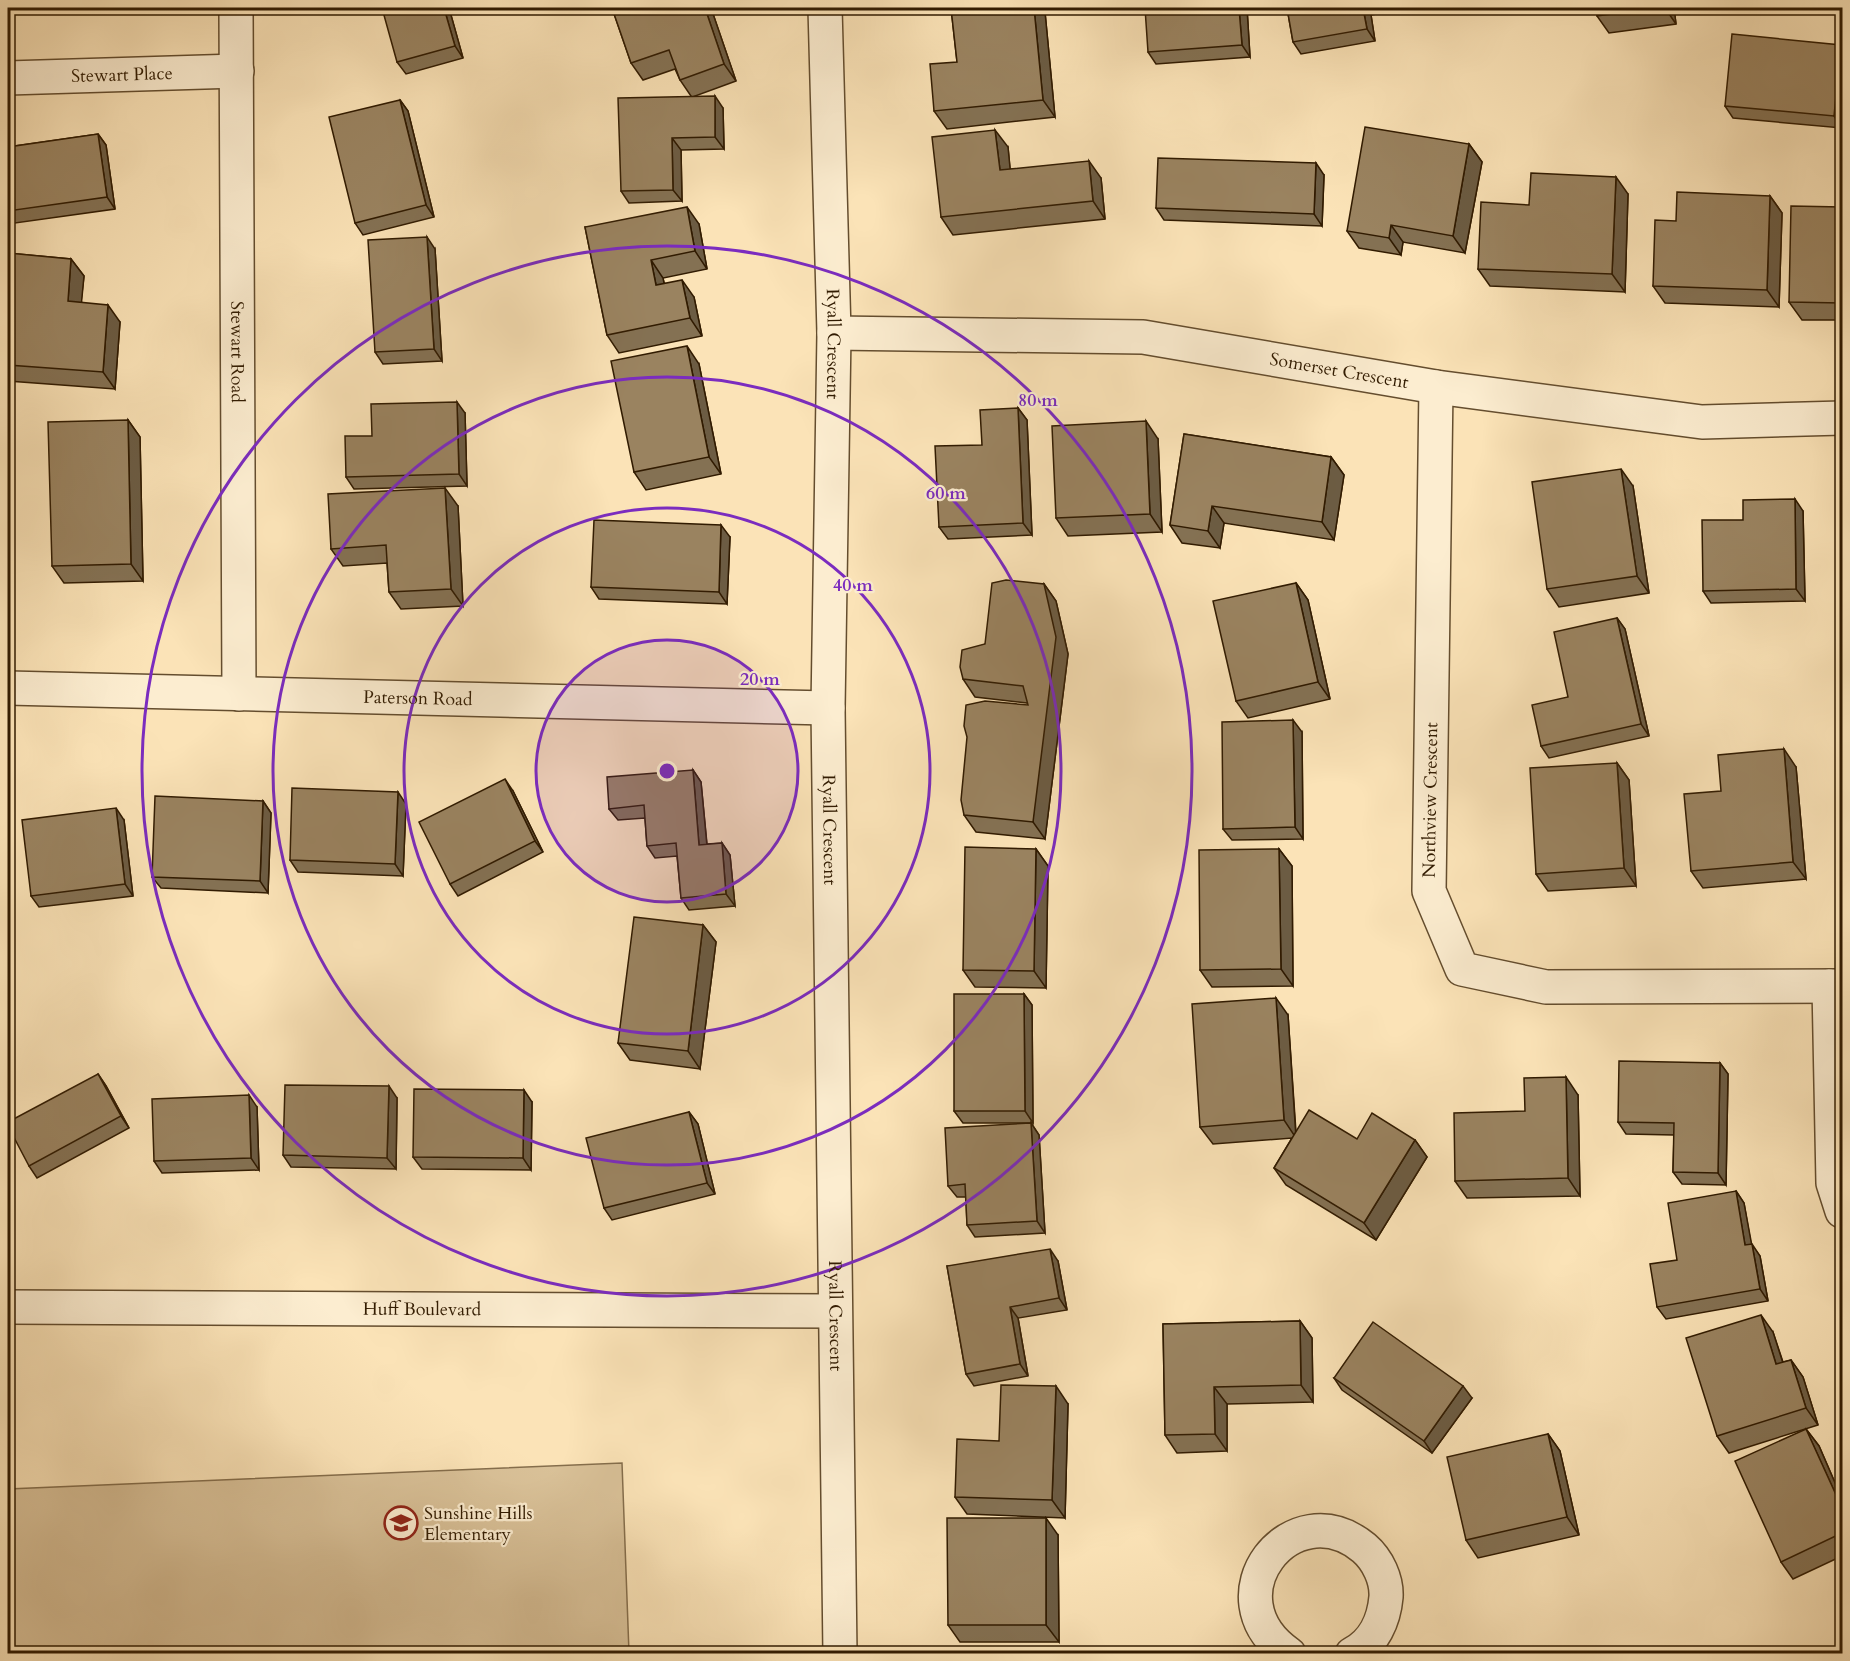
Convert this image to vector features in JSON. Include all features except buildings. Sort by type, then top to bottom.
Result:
[{"type":"street","name":"Stewart Road","points":[[236,8],[239,694]]},
{"type":"street","name":"Ryall Crescent","points":[[825,8],[834,333],[828,708],[840,1653]]},
{"type":"street","name":"Stewart Place","points":[[8,78],[237,70]]},
{"type":"street","name":"Somerset Crescent","points":[[834,333],[1143,337],[1436,387],[1702,422],[1842,418]]},
{"type":"street","name":"Northview Crescent","points":[[1436,387],[1429,891],[1462,969],[1546,987],[1836,986]]},
{"type":"street","name":"Paterson Road","points":[[8,688],[828,708]]},
{"type":"street","points":[[1836,986],[1833,1183],[1842,1211]]},
{"type":"street","name":"Huff Boulevard","points":[[8,1307],[835,1311]]},
{"type":"street","points":[[1279,1650],[1263,1628],[1256,1608],[1255,1587],[1262,1566],[1275,1550],[1292,1537],[1312,1531],[1334,1532],[1354,1540],[1370,1553],[1382,1572],[1386,1593],[1384,1616],[1374,1636],[1352,1653]]},
{"type":"shaded area","points":[[622,1463],[629,1653],[8,1653],[8,1489]]},
{"type":"place","name":"Sunshine Hills Elementary","points":[[401,1523]]}]
